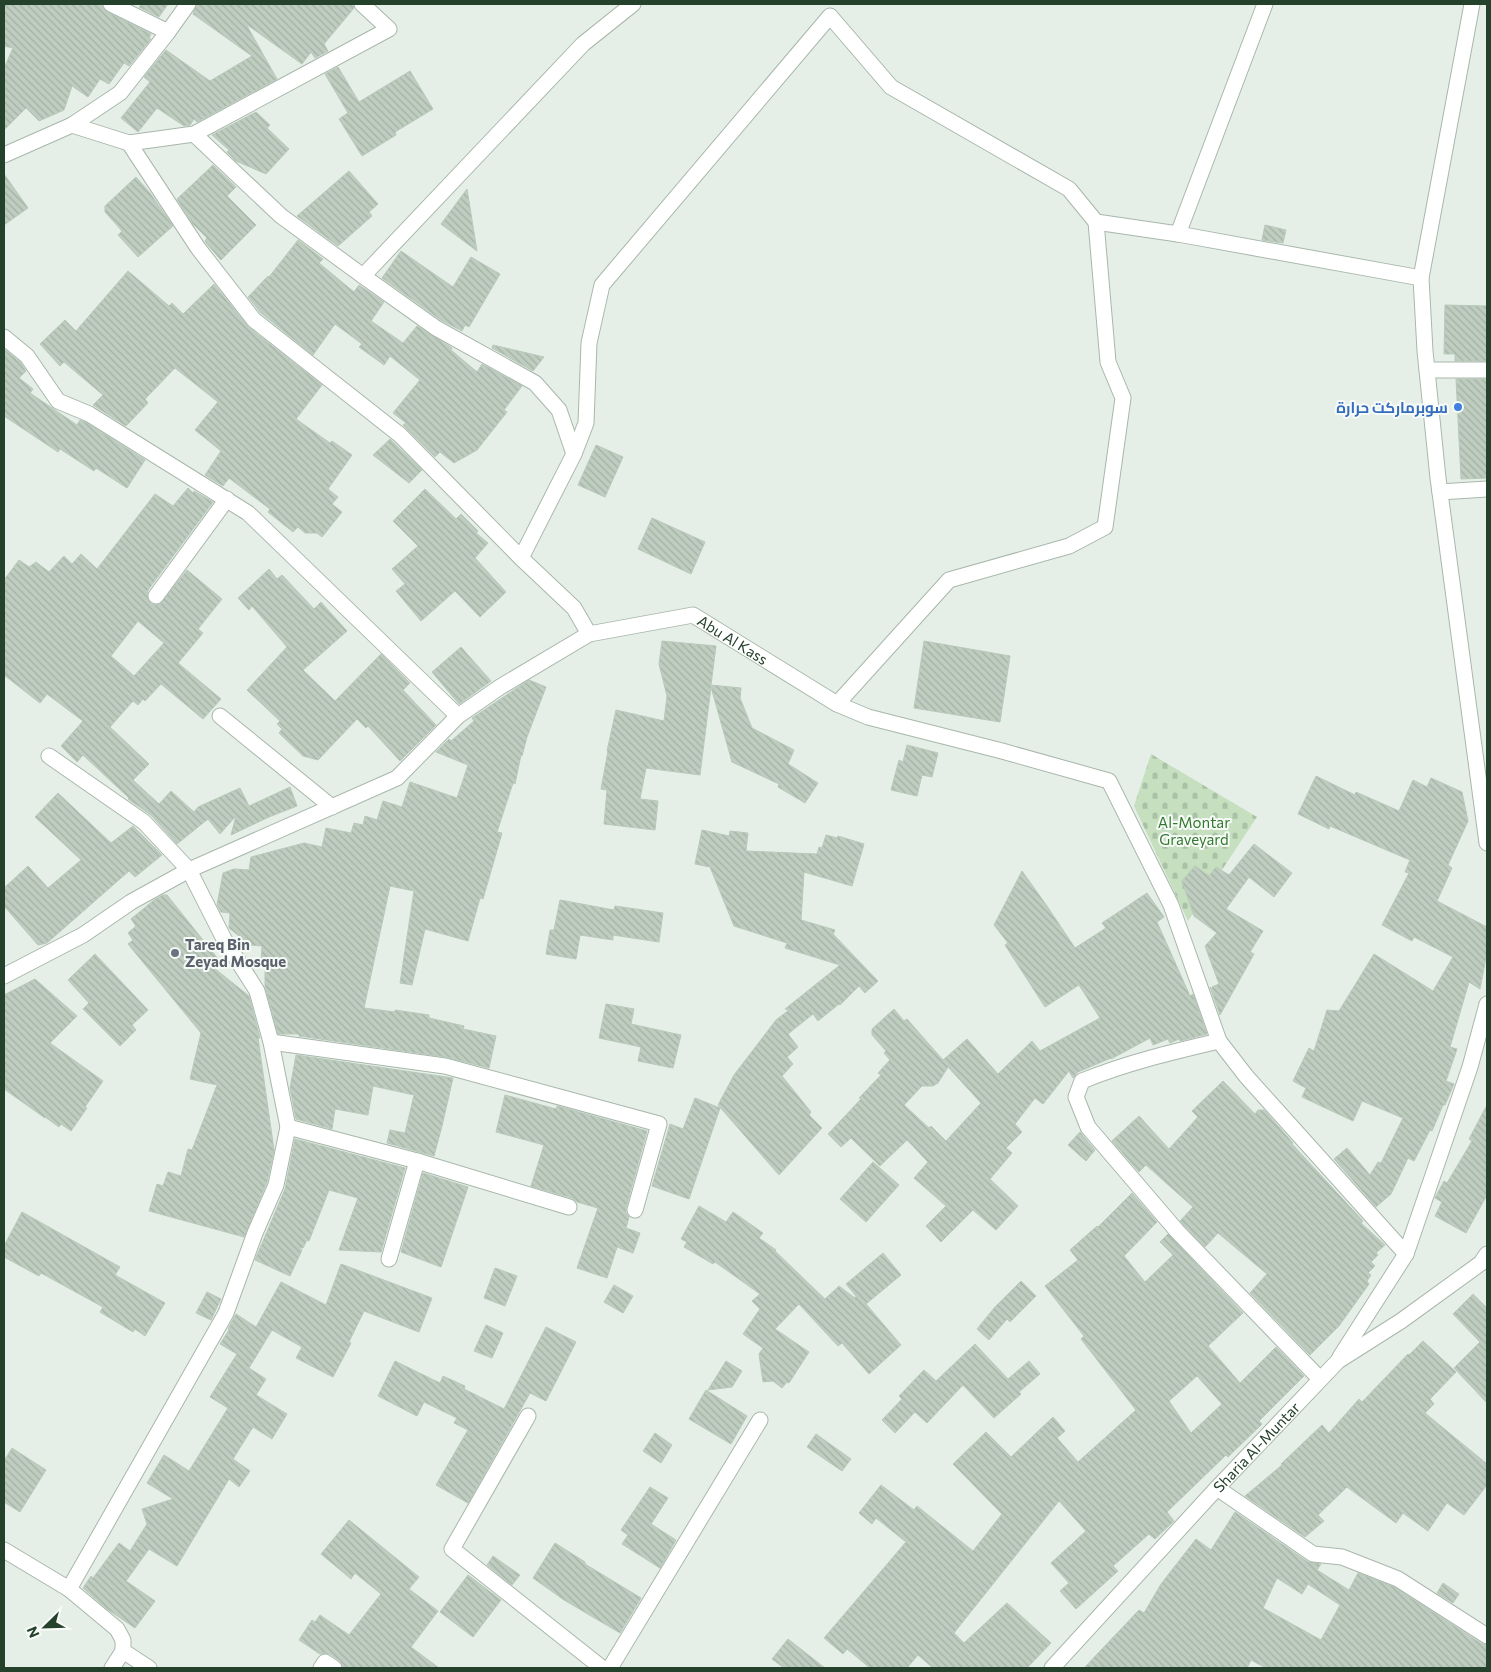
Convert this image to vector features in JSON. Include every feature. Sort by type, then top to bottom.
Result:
[{"type":"street","points":[[111,4],[168,32]]},
{"type":"street","points":[[7,150],[72,125],[120,93],[188,4]]},
{"type":"street","points":[[72,125],[129,143],[194,134],[389,29],[362,4]]},
{"type":"street","points":[[363,276],[583,44],[633,4]]},
{"type":"street","points":[[1178,234],[1265,4]]},
{"type":"street","points":[[1472,4],[1421,278],[1427,370],[1440,492],[1486,820],[1487,843]]},
{"type":"street","points":[[521,558],[574,454],[586,423],[589,343],[602,285],[830,16],[891,87],[1069,189],[1096,222],[1108,362],[1123,398],[1105,527],[1069,546],[948,580],[837,704]]},
{"type":"street","points":[[194,134],[281,216],[363,276],[436,328],[535,383],[559,410],[574,454]]},
{"type":"street","points":[[4,976],[83,935],[131,902],[189,870],[397,778],[458,716],[500,687],[589,634],[574,608],[521,558],[400,434],[254,320],[198,248],[129,143]]},
{"type":"street","points":[[1096,222],[1178,234],[1421,278]]},
{"type":"street","points":[[4,337],[27,356],[58,402],[89,414],[248,513],[458,716]]},
{"type":"street","points":[[1427,370],[1487,370]]},
{"type":"street","points":[[1440,492],[1487,490]]},
{"type":"street","points":[[156,596],[227,499]]},
{"type":"street","name":"Abu Al Kass","points":[[589,634],[693,615],[837,704],[868,717],[1109,780],[1171,905],[1219,1041],[1246,1076],[1406,1254]]},
{"type":"street","points":[[220,716],[332,807]]},
{"type":"street","points":[[49,756],[144,822],[189,870],[224,940],[257,991],[271,1042],[288,1127],[276,1185],[255,1233],[226,1313],[69,1590]]},
{"type":"street","points":[[1338,1360],[1406,1254],[1470,1067],[1487,1004]]},
{"type":"street","points":[[1219,1041],[1109,1070],[1082,1081],[1076,1097],[1088,1127],[1177,1231],[1320,1378]]},
{"type":"street","points":[[271,1042],[445,1066],[659,1124],[635,1210]]},
{"type":"street","points":[[288,1127],[417,1161],[568,1207]]},
{"type":"street","points":[[389,1259],[417,1161]]},
{"type":"street","name":"Sharia Al-Muntar","points":[[1052,1668],[1338,1360],[1401,1321],[1485,1262]]},
{"type":"street","points":[[528,1416],[452,1549],[602,1668]]},
{"type":"street","points":[[610,1668],[760,1420]]},
{"type":"street","points":[[1218,1488],[1313,1554],[1342,1557],[1398,1579],[1487,1636]]},
{"type":"street","points":[[4,1550],[69,1590],[117,1629],[123,1640],[123,1651],[112,1668]]},
{"type":"street","points":[[123,1651],[149,1668]]},
{"type":"green space","name":"Al-Montar Graveyard","points":[[1151,754],[1257,817],[1188,921],[1134,806]]},
{"type":"building","points":[[4,4],[100,4],[107,12],[151,34],[149,38],[151,39],[129,66],[124,63],[109,84],[100,79],[88,97],[72,86],[64,110],[39,121],[26,108],[4,130],[4,68],[13,48],[4,46]]},
{"type":"building","points":[[142,4],[168,4],[159,17],[139,7]]},
{"type":"building","points":[[197,4],[353,4],[354,8],[324,44],[328,51],[315,58],[311,52],[302,64],[246,24],[277,79],[197,122],[194,119],[190,125],[184,126],[157,108],[138,132],[121,118],[150,82],[144,77],[166,50],[210,81],[252,56],[193,14]]},
{"type":"building","points":[[338,67],[359,102],[410,71],[433,109],[395,132],[396,135],[362,156],[339,119],[348,113],[325,74]]},
{"type":"building","points":[[256,112],[270,125],[267,128],[289,149],[266,174],[236,161],[227,152],[229,150],[212,135]]},
{"type":"building","points":[[213,165],[236,187],[227,196],[256,225],[221,260],[206,243],[207,238],[193,224],[177,199]]},
{"type":"building","points":[[349,171],[378,204],[369,212],[372,216],[338,246],[297,216]]},
{"type":"building","points":[[4,174],[28,208],[4,225]]},
{"type":"building","points":[[136,177],[150,193],[173,226],[138,257],[118,235],[122,231],[105,212],[105,206]]},
{"type":"building","points":[[467,189],[477,251],[441,224]]},
{"type":"building","points":[[1265,225],[1286,230],[1283,243],[1262,240]]},
{"type":"building","points":[[298,240],[323,259],[319,263],[354,292],[359,285],[384,302],[371,321],[403,343],[417,326],[452,348],[451,350],[477,372],[482,364],[522,386],[504,410],[507,412],[477,450],[454,463],[440,452],[435,457],[403,425],[406,423],[393,413],[420,380],[390,356],[384,365],[359,347],[362,344],[335,324],[313,355],[261,313],[248,297],[269,277]]},
{"type":"building","points":[[401,251],[453,287],[471,257],[500,274],[469,327],[465,325],[462,331],[441,320],[382,278]]},
{"type":"building","points":[[128,271],[169,306],[172,303],[183,314],[214,284],[248,327],[322,385],[296,419],[330,443],[332,441],[352,455],[328,489],[338,497],[332,504],[342,512],[322,537],[317,533],[305,533],[298,527],[293,532],[268,512],[270,509],[229,478],[223,486],[205,475],[221,451],[195,430],[218,402],[175,368],[145,399],[148,403],[126,426],[93,405],[103,395],[64,362],[60,366],[40,344],[65,320],[76,331]]},
{"type":"building","points":[[1445,305],[1487,306],[1487,361],[1455,361],[1455,354],[1444,354]]},
{"type":"building","points":[[493,345],[544,357],[533,371],[492,348]]},
{"type":"building","points":[[4,349],[20,362],[26,371],[19,378],[33,389],[30,393],[77,425],[80,420],[85,422],[145,460],[127,488],[96,468],[94,471],[60,449],[58,452],[4,416]]},
{"type":"building","points":[[1456,379],[1487,379],[1487,478],[1461,479]]},
{"type":"building","points":[[390,439],[422,470],[409,483],[373,455]]},
{"type":"building","points":[[596,445],[623,457],[605,497],[578,485]]},
{"type":"building","points":[[188,488],[193,493],[194,491],[213,502],[148,590],[147,595],[151,604],[160,604],[187,570],[222,599],[198,629],[203,633],[178,663],[221,699],[203,719],[161,684],[145,701],[143,699],[138,705],[133,701],[110,727],[149,764],[133,780],[159,804],[171,791],[194,812],[198,807],[240,788],[249,806],[290,787],[297,806],[231,835],[236,816],[220,834],[208,819],[177,844],[151,815],[128,799],[83,755],[77,762],[61,746],[83,721],[47,694],[40,703],[4,675],[4,580],[19,560],[29,567],[36,562],[49,572],[64,556],[72,564],[81,554],[97,569],[155,494],[173,506]],"holes":[[[138,621],[164,643],[134,676],[111,656]]]},
{"type":"building","points":[[425,489],[456,519],[461,514],[478,531],[476,533],[488,543],[475,558],[506,592],[480,617],[455,591],[421,621],[396,591],[405,584],[392,569],[418,546],[393,521]]},
{"type":"building","points":[[652,518],[705,542],[691,574],[638,549]]},
{"type":"building","points":[[269,569],[277,579],[282,575],[314,609],[321,602],[347,631],[303,670],[335,701],[381,654],[410,683],[403,690],[436,725],[400,761],[368,726],[366,728],[357,719],[318,760],[303,756],[279,733],[282,729],[277,724],[280,721],[247,690],[287,647],[252,606],[249,610],[238,598]]},
{"type":"building","points":[[662,641],[716,646],[711,685],[741,688],[740,698],[752,728],[794,750],[788,764],[818,783],[805,803],[778,787],[779,784],[732,762],[711,687],[700,775],[646,768],[640,799],[658,801],[655,830],[604,824],[607,790],[601,789],[616,710],[664,721],[667,696],[659,664]]},
{"type":"building","points":[[924,641],[1010,656],[1000,722],[914,708]]},
{"type":"building","points":[[461,647],[491,681],[459,704],[432,672]]},
{"type":"building","points":[[529,680],[546,687],[527,737],[515,784],[513,783],[497,832],[502,833],[483,899],[480,898],[468,941],[425,929],[412,985],[400,983],[414,891],[390,886],[364,1008],[429,1015],[429,1018],[464,1026],[463,1029],[496,1036],[489,1068],[446,1057],[299,1036],[299,1034],[278,1034],[265,986],[265,962],[261,962],[262,946],[250,945],[229,928],[230,913],[221,912],[217,905],[223,873],[234,869],[249,870],[251,857],[304,843],[322,847],[326,828],[351,833],[354,823],[363,825],[365,816],[377,820],[383,801],[402,807],[410,782],[457,798],[468,765],[436,752],[449,739],[451,741],[474,721],[472,718]]},
{"type":"building","points":[[907,745],[938,753],[932,777],[922,775],[917,796],[891,790],[899,760],[903,762]]},
{"type":"building","points":[[1316,776],[1355,795],[1356,792],[1399,811],[1413,780],[1427,787],[1431,778],[1462,792],[1468,821],[1448,865],[1452,868],[1437,901],[1487,927],[1487,952],[1480,989],[1469,982],[1450,1047],[1457,1049],[1446,1081],[1454,1084],[1432,1131],[1430,1130],[1414,1161],[1408,1158],[1391,1194],[1376,1207],[1334,1159],[1347,1148],[1370,1175],[1378,1162],[1381,1163],[1403,1118],[1362,1101],[1353,1121],[1302,1097],[1306,1088],[1293,1081],[1309,1048],[1314,1051],[1327,1010],[1339,1011],[1374,954],[1433,991],[1453,957],[1414,937],[1412,941],[1382,925],[1409,873],[1405,872],[1410,860],[1330,826],[1329,829],[1298,814]]},
{"type":"building","points":[[58,793],[111,843],[133,826],[162,855],[135,877],[129,871],[47,943],[38,945],[4,906],[4,888],[28,866],[48,888],[81,860],[35,817]]},
{"type":"building","points":[[702,830],[729,836],[730,831],[748,833],[746,851],[817,854],[819,847],[822,848],[826,835],[837,838],[838,836],[864,844],[852,886],[804,872],[801,920],[835,930],[833,934],[878,981],[865,993],[859,986],[840,1005],[818,1021],[813,1014],[788,1034],[798,1047],[787,1057],[793,1064],[782,1076],[811,1112],[809,1115],[822,1128],[779,1175],[718,1105],[734,1075],[776,1020],[789,1010],[785,1009],[840,965],[785,948],[787,943],[734,926],[710,867],[695,864]]},
{"type":"building","points":[[1254,844],[1292,873],[1274,897],[1249,877],[1226,909],[1263,931],[1250,952],[1254,954],[1220,1015],[1210,987],[1212,990],[1212,987],[1219,984],[1205,946],[1217,933],[1194,916],[1182,881],[1195,866],[1209,876],[1216,867],[1229,875]]},
{"type":"building","points":[[1022,871],[1075,948],[1106,928],[1102,923],[1147,893],[1164,917],[1157,922],[1190,996],[1193,994],[1207,1034],[1180,1041],[1179,1039],[1170,1043],[1168,1039],[1153,1045],[1150,1038],[1111,1059],[1078,1072],[1073,1078],[1069,1071],[1043,1104],[1035,1098],[1015,1124],[1022,1132],[1006,1148],[1012,1153],[990,1179],[1018,1206],[996,1230],[973,1210],[941,1242],[926,1226],[946,1206],[914,1178],[928,1162],[907,1140],[880,1166],[851,1138],[841,1147],[828,1134],[861,1099],[859,1098],[881,1075],[878,1073],[890,1060],[884,1053],[886,1051],[872,1035],[872,1029],[894,1009],[904,1021],[907,1019],[943,1060],[967,1039],[998,1074],[1032,1041],[1040,1051],[1100,1018],[1079,985],[1045,1007],[1005,945],[1008,943],[994,925]],"holes":[[[948,1067],[981,1103],[946,1141],[931,1126],[929,1128],[904,1105],[922,1086],[933,1086],[938,1083]]]},
{"type":"building","points":[[163,895],[167,895],[219,960],[204,960],[249,996],[260,1038],[258,1038],[274,1150],[267,1182],[244,1237],[149,1211],[157,1184],[163,1186],[168,1172],[181,1176],[188,1149],[192,1150],[217,1085],[190,1079],[201,1033],[128,944],[133,940],[128,933],[136,926],[131,919]]},
{"type":"building","points":[[560,900],[614,910],[615,906],[663,913],[659,942],[613,935],[613,940],[580,935],[576,959],[546,954],[550,930],[554,930]]},
{"type":"building","points":[[95,954],[148,1010],[132,1025],[136,1030],[120,1046],[83,1009],[89,1003],[68,980]]},
{"type":"building","points":[[35,979],[77,1016],[50,1043],[103,1081],[71,1131],[61,1124],[59,1127],[4,1089],[4,995]]},
{"type":"building","points":[[606,1004],[634,1009],[631,1024],[681,1035],[673,1068],[638,1061],[641,1047],[599,1038]]},
{"type":"building","points":[[296,1055],[453,1078],[434,1156],[387,1143],[390,1130],[405,1133],[414,1095],[373,1086],[368,1115],[335,1109],[332,1129],[296,1119],[290,1088]]},
{"type":"building","points":[[1223,1081],[1255,1114],[1258,1110],[1264,1110],[1292,1144],[1363,1221],[1361,1223],[1385,1245],[1376,1253],[1378,1255],[1371,1262],[1375,1266],[1368,1273],[1371,1275],[1367,1281],[1369,1284],[1339,1326],[1310,1355],[1250,1293],[1267,1274],[1218,1233],[1205,1247],[1180,1221],[1193,1207],[1146,1165],[1139,1172],[1112,1141],[1139,1116],[1169,1149],[1198,1117],[1192,1111]]},
{"type":"building","points":[[505,1095],[556,1109],[557,1106],[647,1131],[626,1208],[626,1213],[629,1217],[626,1228],[640,1233],[633,1253],[617,1247],[607,1278],[577,1268],[598,1208],[531,1186],[544,1145],[496,1132]]},
{"type":"building","points":[[695,1098],[720,1108],[689,1199],[652,1186],[670,1124],[683,1129]]},
{"type":"building","points":[[1487,1105],[1487,1195],[1466,1233],[1435,1216],[1442,1202],[1435,1198],[1444,1181],[1447,1183],[1472,1141],[1469,1139]]},
{"type":"building","points":[[1080,1132],[1095,1150],[1086,1161],[1068,1145]]},
{"type":"building","points":[[295,1139],[405,1168],[381,1252],[339,1250],[358,1198],[329,1190],[309,1241],[307,1240],[303,1248],[297,1248],[302,1250],[290,1276],[255,1260],[285,1189]]},
{"type":"building","points":[[873,1162],[899,1185],[866,1222],[840,1199]]},
{"type":"building","points":[[423,1173],[468,1187],[441,1267],[401,1252]]},
{"type":"building","points":[[1132,1193],[1157,1222],[1124,1256],[1145,1282],[1173,1255],[1160,1242],[1168,1234],[1243,1313],[1208,1346],[1240,1383],[1276,1347],[1304,1376],[1259,1421],[1262,1424],[1228,1457],[1226,1455],[1167,1512],[1174,1521],[1155,1539],[1149,1534],[1113,1566],[1118,1571],[1076,1609],[1060,1591],[1069,1583],[1051,1563],[1086,1531],[1059,1501],[954,1633],[964,1643],[1007,1603],[1051,1643],[1027,1668],[933,1668],[918,1655],[907,1668],[870,1668],[847,1649],[843,1654],[824,1638],[906,1542],[876,1518],[872,1524],[859,1513],[881,1485],[914,1510],[917,1506],[973,1551],[1002,1514],[953,1464],[986,1432],[1011,1457],[1053,1417],[1065,1431],[1057,1438],[1078,1462],[1136,1410],[1081,1339],[1084,1336],[1045,1286],[1078,1260],[1070,1250],[1098,1227]],"holes":[[[1197,1376],[1222,1404],[1191,1433],[1169,1401]]]},
{"type":"building","points":[[699,1206],[726,1222],[733,1212],[763,1233],[759,1238],[776,1250],[825,1299],[839,1286],[855,1298],[856,1296],[846,1284],[883,1253],[901,1275],[866,1304],[901,1345],[869,1374],[842,1343],[838,1346],[799,1304],[775,1329],[809,1352],[789,1383],[787,1382],[782,1388],[773,1381],[763,1382],[759,1354],[763,1348],[743,1334],[760,1309],[752,1301],[760,1294],[715,1262],[713,1264],[684,1247],[687,1242],[681,1239]]},
{"type":"building","points":[[22,1212],[120,1267],[115,1275],[165,1303],[145,1336],[135,1329],[133,1332],[100,1312],[103,1307],[41,1273],[39,1276],[4,1257],[4,1246]]},
{"type":"building","points":[[341,1264],[432,1298],[419,1332],[364,1311],[349,1342],[351,1343],[333,1377],[296,1358],[302,1347],[272,1330],[249,1368],[266,1379],[256,1395],[287,1414],[272,1439],[253,1427],[233,1459],[250,1471],[239,1487],[229,1479],[177,1566],[149,1549],[126,1581],[155,1601],[135,1628],[107,1609],[83,1588],[91,1576],[93,1578],[119,1543],[130,1551],[147,1524],[142,1509],[173,1499],[147,1483],[164,1455],[189,1471],[228,1408],[210,1397],[237,1354],[220,1344],[236,1314],[256,1327],[281,1282],[326,1305]]},
{"type":"building","points":[[495,1268],[517,1276],[505,1306],[484,1298]]},
{"type":"building","points":[[1021,1281],[1036,1296],[1010,1322],[1007,1319],[989,1340],[977,1329],[995,1307]]},
{"type":"building","points":[[614,1285],[633,1296],[623,1313],[604,1302]]},
{"type":"building","points":[[207,1292],[221,1299],[211,1320],[196,1313]]},
{"type":"building","points":[[1473,1294],[1487,1308],[1487,1403],[1454,1368],[1480,1342],[1453,1314]]},
{"type":"building","points":[[486,1325],[503,1333],[492,1358],[474,1351]]},
{"type":"building","points":[[546,1327],[576,1342],[546,1401],[530,1393],[468,1503],[436,1485],[468,1430],[454,1423],[457,1418],[424,1402],[417,1416],[378,1396],[395,1361],[440,1383],[443,1376],[465,1386],[464,1389],[504,1409]]},
{"type":"building","points":[[1423,1341],[1456,1372],[1430,1399],[1434,1404],[1425,1413],[1487,1464],[1487,1485],[1464,1515],[1447,1503],[1428,1531],[1403,1513],[1396,1523],[1347,1487],[1318,1515],[1324,1521],[1305,1537],[1245,1496],[1282,1465],[1322,1425],[1329,1433],[1359,1399],[1362,1402]]},
{"type":"building","points":[[975,1344],[1008,1379],[1029,1361],[1040,1374],[1019,1392],[1021,1394],[994,1418],[963,1385],[927,1423],[915,1412],[895,1433],[882,1420],[902,1399],[899,1396],[924,1370],[936,1381]]},
{"type":"building","points":[[726,1361],[742,1371],[732,1387],[708,1390]]},
{"type":"building","points":[[706,1390],[747,1416],[731,1444],[689,1419]]},
{"type":"building","points":[[655,1433],[672,1445],[661,1463],[643,1451]]},
{"type":"building","points":[[816,1434],[851,1459],[842,1471],[807,1447]]},
{"type":"building","points":[[12,1448],[46,1470],[20,1512],[4,1502],[4,1461]]},
{"type":"building","points":[[650,1487],[668,1498],[651,1524],[676,1540],[660,1568],[622,1544],[628,1535],[621,1530]]},
{"type":"building","points":[[1235,1512],[1308,1562],[1321,1564],[1317,1570],[1349,1590],[1358,1573],[1394,1587],[1482,1644],[1487,1645],[1487,1668],[1266,1668],[1251,1660],[1247,1668],[1084,1668],[1139,1610],[1144,1613],[1161,1584],[1196,1539],[1211,1550]],"holes":[[[1277,1578],[1302,1594],[1308,1584],[1340,1605],[1321,1640],[1263,1608]]]},
{"type":"building","points":[[349,1520],[419,1577],[409,1589],[438,1611],[411,1647],[439,1668],[343,1668],[340,1661],[330,1654],[320,1654],[299,1640],[312,1620],[315,1622],[320,1615],[349,1635],[381,1594],[355,1573],[351,1579],[321,1554]]},
{"type":"building","points":[[555,1543],[585,1562],[585,1564],[641,1598],[620,1633],[564,1600],[533,1578]]},
{"type":"building","points":[[493,1556],[520,1575],[512,1585],[487,1565]]},
{"type":"building","points":[[468,1575],[501,1600],[473,1637],[440,1612]]},
{"type":"building","points":[[1443,1583],[1459,1594],[1453,1603],[1437,1593]]},
{"type":"building","points":[[788,1639],[825,1668],[784,1668],[772,1659]]},
{"type":"place","name":"سوبرماركت حرارة","points":[[1458,407]]},
{"type":"place","name":"Tareq Bin Zeyad Mosque","points":[[175,953]]}]
